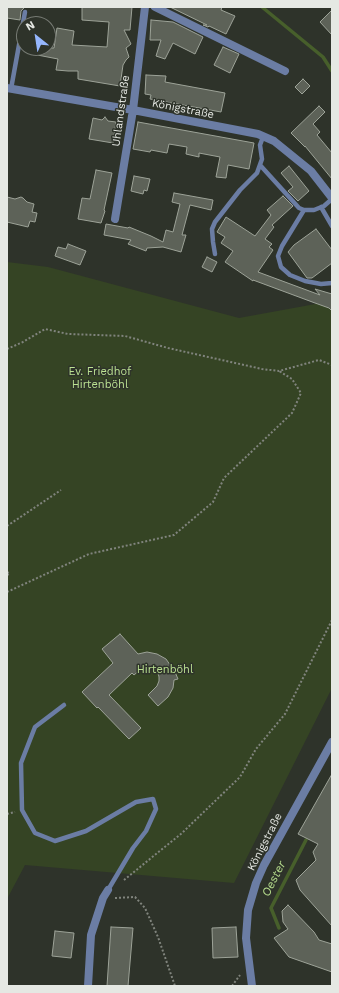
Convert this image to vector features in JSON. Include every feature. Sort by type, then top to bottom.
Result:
[{"type":"street","name":"Uhlandstraße","points":[[115,219],[133,110],[145,7]]},
{"type":"street","points":[[155,7],[285,71]]},
{"type":"street","name":"Königstraße","points":[[9,89],[133,110],[258,134],[274,141],[311,171],[332,198]]},
{"type":"street","name":"Königstraße","points":[[252,986],[246,938],[248,910],[256,883],[264,865],[332,742]]},
{"type":"street","points":[[88,986],[91,934],[103,898],[108,890]]},
{"type":"lane","points":[[9,89],[24,12]]},
{"type":"lane","points":[[215,254],[212,229],[240,190],[257,173],[262,160],[260,145],[263,137]]},
{"type":"lane","points":[[260,165],[299,208],[304,210],[314,210],[321,207],[332,198]]},
{"type":"lane","points":[[321,207],[332,226]]},
{"type":"lane","points":[[304,210],[282,246],[278,256],[281,267],[290,275],[305,281],[322,284],[332,283]]},
{"type":"lane","points":[[64,705],[35,727],[21,763],[22,810],[35,833],[55,841],[86,831],[136,802],[153,799],[156,810],[146,830],[108,890]]},
{"type":"path","points":[[7,348],[23,342],[44,330],[68,334],[125,336],[184,352],[262,369],[279,371],[319,360],[332,365]]},
{"type":"path","points":[[7,592],[89,554],[174,535],[213,502],[224,478],[292,413],[301,393],[292,379],[279,371]]},
{"type":"path","points":[[7,526],[61,490]]},
{"type":"path","points":[[7,573],[9,572],[7,577]]},
{"type":"path","points":[[108,890],[116,887],[182,832],[240,777],[256,749],[285,714],[332,620]]},
{"type":"path","points":[[103,898],[135,897],[145,908],[158,937],[175,986]]},
{"type":"green space","name":"Hirtenböhl","points":[[7,262],[48,267],[239,318],[332,301],[332,688],[234,883],[25,865],[7,899]]},
{"type":"building","points":[[7,7],[24,7],[21,11],[20,16],[16,16],[16,19],[7,18]]},
{"type":"building","points":[[82,7],[132,7],[130,30],[124,30],[131,44],[126,48],[129,57],[123,65],[120,86],[78,79],[78,71],[56,70],[58,59],[42,56],[56,56],[57,28],[74,31],[72,45],[107,47],[109,22],[82,20]]},
{"type":"building","points":[[170,7],[222,7],[221,10],[235,16],[226,34],[209,26],[203,25],[207,25]]},
{"type":"building","points":[[332,10],[332,35],[320,22]]},
{"type":"building","points":[[151,20],[173,22],[203,37],[195,54],[173,43],[165,59],[156,56],[161,40],[150,40]]},
{"type":"building","points":[[223,47],[239,54],[230,73],[214,65]]},
{"type":"building","points":[[146,75],[166,76],[165,82],[225,93],[221,112],[150,99],[151,95],[145,94]]},
{"type":"building","points":[[303,79],[310,86],[302,94],[295,87]]},
{"type":"building","points":[[319,106],[325,112],[313,124],[320,132],[317,135],[332,153],[332,179],[305,146],[291,133]]},
{"type":"building","points":[[105,117],[108,121],[116,122],[113,143],[89,139],[93,118],[102,120]]},
{"type":"building","points":[[138,122],[254,143],[249,169],[228,165],[226,178],[216,177],[220,157],[199,153],[199,157],[186,154],[187,147],[169,144],[167,153],[133,149]]},
{"type":"building","points":[[289,166],[309,191],[298,201],[288,191],[293,187],[281,173]]},
{"type":"building","points":[[96,170],[112,173],[105,211],[101,223],[78,219],[82,198],[90,199]]},
{"type":"building","points":[[134,176],[150,179],[147,191],[144,190],[143,194],[131,191]]},
{"type":"building","points":[[174,193],[213,200],[211,210],[190,205],[182,235],[186,235],[181,252],[163,247],[147,248],[146,251],[128,244],[131,240],[104,235],[106,224],[129,227],[163,242],[166,230],[173,232],[180,204],[172,202]]},
{"type":"building","points":[[283,196],[293,206],[272,225],[274,227],[265,239],[272,244],[269,247],[273,250],[258,272],[320,295],[315,289],[332,294],[332,311],[329,308],[253,281],[225,262],[233,251],[221,243],[225,237],[217,232],[226,217],[255,236],[271,215],[267,210]]},
{"type":"building","points":[[7,197],[15,199],[21,197],[27,202],[34,204],[32,212],[37,213],[35,222],[30,221],[28,227],[7,222]]},
{"type":"building","points":[[316,229],[332,250],[332,263],[312,278],[307,278],[288,252],[294,245]]},
{"type":"building","points":[[68,244],[86,251],[80,265],[55,256],[58,247],[66,249]]},
{"type":"building","points":[[207,257],[217,262],[212,272],[202,267]]},
{"type":"building","points":[[120,634],[138,654],[147,652],[157,654],[166,659],[178,679],[174,680],[173,688],[168,697],[158,706],[148,695],[157,686],[159,681],[158,673],[150,667],[141,669],[134,675],[132,673],[109,695],[141,728],[129,739],[82,692],[113,663],[102,649]]},
{"type":"building","points":[[332,774],[332,926],[300,890],[296,880],[316,860],[313,852],[318,844],[298,834]]},
{"type":"building","points":[[288,905],[314,932],[319,940],[332,944],[332,972],[289,957],[274,938],[288,929],[283,922],[282,911]]},
{"type":"building","points":[[111,927],[133,928],[128,986],[107,986]]},
{"type":"building","points":[[236,927],[238,957],[213,958],[212,928]]},
{"type":"building","points":[[55,931],[74,933],[71,958],[52,956]]},
{"type":"waterway","name":"Oester","points":[[262,7],[323,57],[332,71]]},
{"type":"waterway","name":"Oester","points":[[279,928],[271,908],[306,840]]},
{"type":"park label","name":"Ev. Friedhof Hirtenböhl","points":[[100,378]]}]
